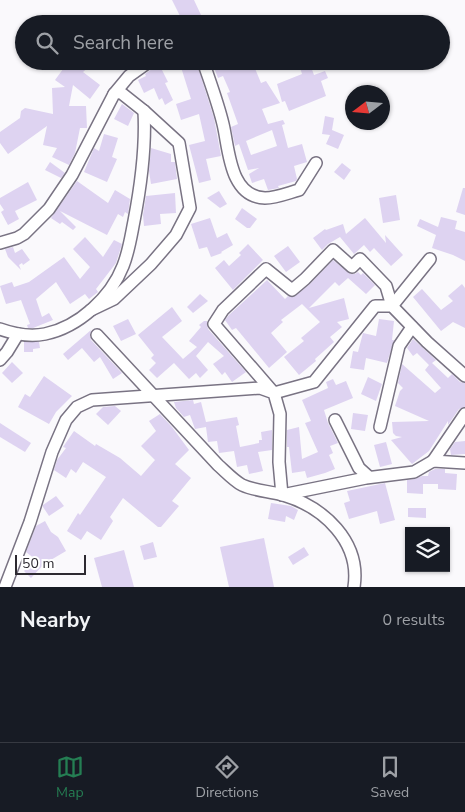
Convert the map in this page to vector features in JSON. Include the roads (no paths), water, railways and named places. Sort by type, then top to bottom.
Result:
[{"type":"street","points":[[0,243],[24,234],[49,209],[72,176],[114,94],[129,76],[137,70]]},
{"type":"street","points":[[206,70],[223,124],[231,163],[240,185],[248,193],[263,198],[279,196],[299,190],[316,162]]},
{"type":"street","points":[[0,330],[32,336],[45,334],[58,330],[91,310],[114,299],[152,264],[176,235],[190,208],[179,144],[144,110],[120,92],[114,94]]},
{"type":"street","points":[[91,310],[109,292],[123,266],[130,240],[139,196],[144,148],[144,110]]},
{"type":"street","points":[[282,495],[279,462],[280,414],[274,393],[214,324],[223,310],[266,269],[292,290],[332,250],[352,267],[360,259],[386,286],[392,306],[465,376]]},
{"type":"street","points":[[392,306],[430,259]]},
{"type":"street","points":[[5,587],[6,574],[52,452],[66,420],[77,407],[92,400],[117,397],[260,388],[274,393],[314,382],[375,306],[392,306]]},
{"type":"street","points":[[380,427],[399,346],[412,327]]},
{"type":"street","points":[[0,360],[18,334]]},
{"type":"street","points":[[97,335],[218,465],[240,484],[299,501],[336,527],[348,544],[356,575],[354,587]]},
{"type":"street","points":[[282,495],[369,478],[414,472],[433,461],[465,414]]},
{"type":"street","points":[[335,420],[359,468],[369,478]]},
{"type":"street","points":[[433,461],[465,463]]}]
